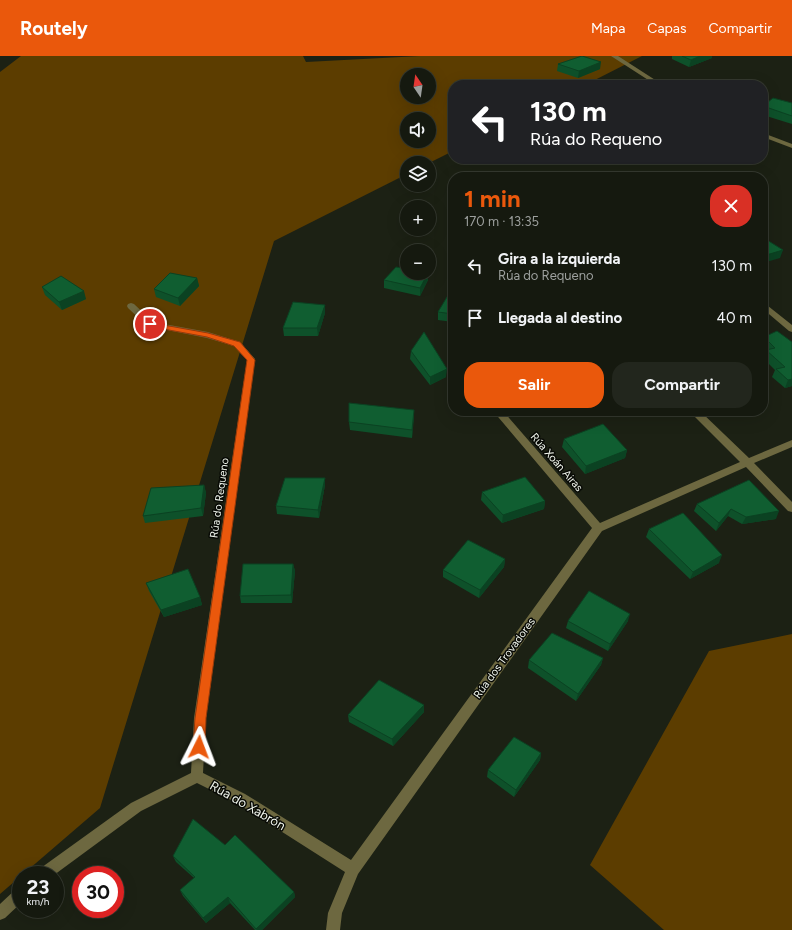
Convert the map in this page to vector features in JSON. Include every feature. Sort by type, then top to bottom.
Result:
[{"type":"street","points":[[614,56],[652,80]]},
{"type":"street","points":[[768,137],[792,146]]},
{"type":"street","name":"Rúa do Requeno","points":[[131,306],[150,324],[208,335],[237,344],[251,360],[200,718],[197,776]]},
{"type":"street","points":[[768,309],[792,329]]},
{"type":"street","name":"Rúa Xoán Airas","points":[[502,416],[598,528]]},
{"type":"street","points":[[699,416],[792,508]]},
{"type":"street","name":"Rúa dos Trovadores","points":[[333,930],[335,913],[353,869],[598,528],[668,496],[792,443]]},
{"type":"street","name":"Rúa do Xabrón","points":[[55,866],[136,807],[197,776],[240,798],[353,869]]},
{"type":"street","points":[[0,913],[12,902]]},
{"type":"shaded area","points":[[21,56],[303,56],[306,62],[420,56],[642,56],[595,80],[448,80],[448,154],[436,160],[436,156],[400,156],[400,178],[274,241],[100,808],[33,866],[12,866],[12,884],[0,894],[0,72]]},
{"type":"shaded area","points":[[792,634],[792,930],[664,930],[590,865],[709,651]]},
{"type":"building","points":[[582,56],[601,62],[579,71],[558,64]]},
{"type":"building","points":[[682,56],[700,56],[691,60]]},
{"type":"building","points":[[773,98],[792,103],[792,116],[768,108],[768,102]]},
{"type":"building","points":[[768,241],[783,250],[768,254]]},
{"type":"building","points":[[396,267],[400,268],[400,280],[424,280],[420,288],[384,280]]},
{"type":"building","points":[[170,273],[197,278],[178,298],[154,289]]},
{"type":"building","points":[[61,276],[84,291],[59,302],[42,287]]},
{"type":"building","points":[[448,295],[448,313],[438,312]]},
{"type":"building","points":[[293,302],[325,305],[317,328],[283,328]]},
{"type":"building","points":[[777,331],[792,342],[792,379],[788,380],[776,369],[785,367],[768,352],[768,350],[775,348],[768,341],[768,335]]},
{"type":"building","points":[[424,332],[447,369],[430,377],[411,351]]},
{"type":"building","points":[[349,403],[414,410],[412,430],[349,422]]},
{"type":"building","points":[[603,424],[627,450],[586,466],[564,439]]},
{"type":"building","points":[[525,477],[545,501],[503,515],[482,492]]},
{"type":"building","points":[[285,478],[325,478],[318,510],[276,506]]},
{"type":"building","points":[[749,480],[779,511],[746,517],[731,509],[719,523],[697,504]]},
{"type":"building","points":[[204,485],[201,508],[143,516],[151,488]]},
{"type":"building","points":[[683,513],[722,555],[693,572],[649,529]]},
{"type":"building","points":[[468,540],[505,559],[480,590],[443,570]]},
{"type":"building","points":[[243,564],[293,564],[291,595],[240,596]]},
{"type":"building","points":[[188,569],[200,597],[161,610],[146,583]]},
{"type":"building","points":[[589,591],[630,614],[610,644],[568,621]]},
{"type":"building","points":[[552,633],[603,658],[578,694],[529,660]]},
{"type":"building","points":[[379,680],[424,705],[392,739],[348,715]]},
{"type":"building","points":[[514,737],[541,753],[516,790],[488,770]]},
{"type":"building","points":[[193,819],[225,845],[235,835],[294,892],[256,929],[228,897],[203,918],[180,890],[195,877],[173,856]]},
{"type":"route","points":[[150,324],[208,335],[237,344],[251,360],[200,718],[199,747]]}]
